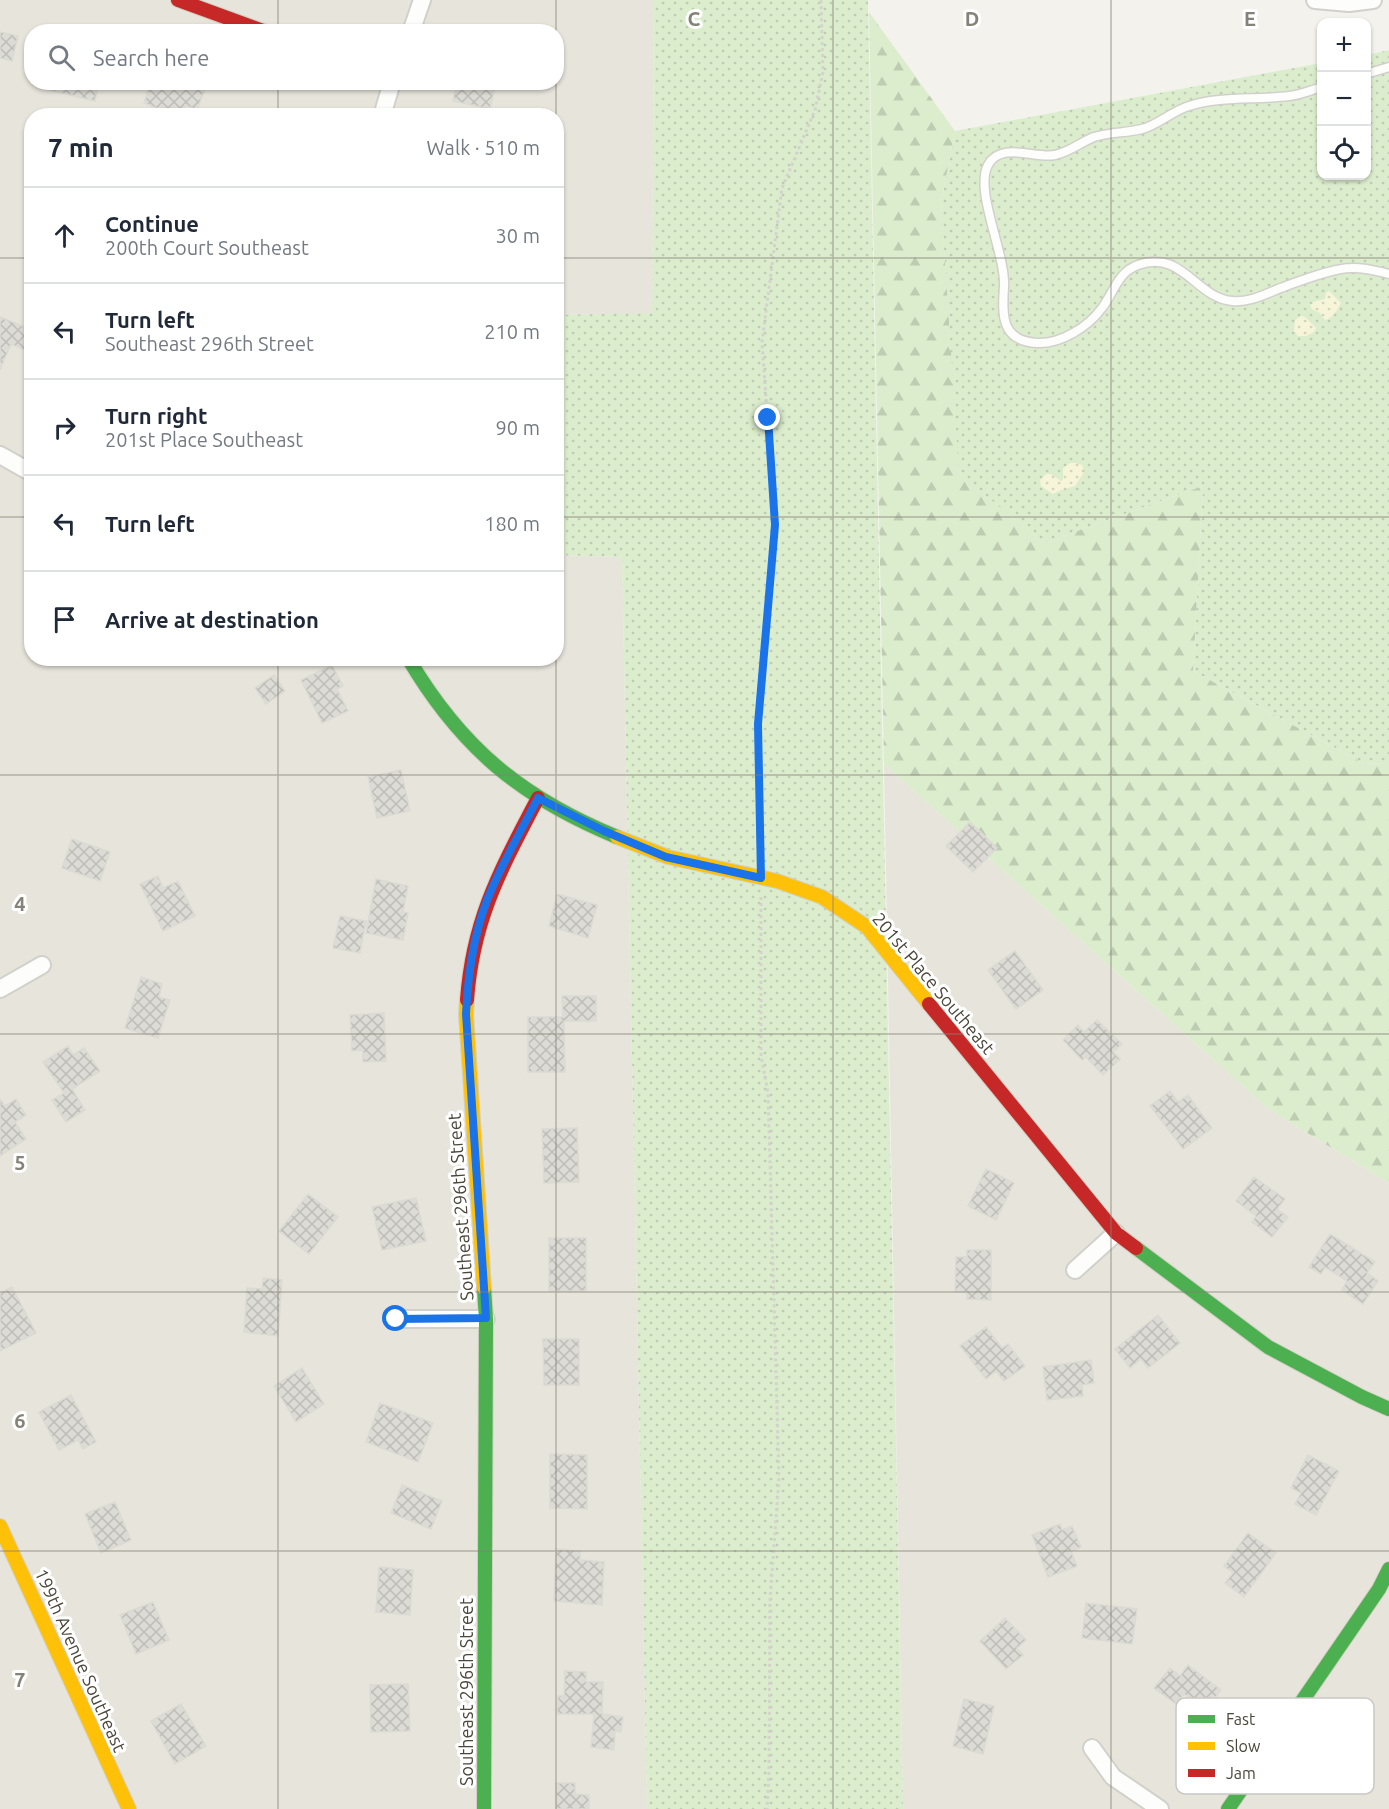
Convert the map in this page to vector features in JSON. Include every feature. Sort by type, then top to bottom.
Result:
[{"type":"street","points":[[178,0],[244,24]]},
{"type":"street","points":[[414,24],[422,0]]},
{"type":"street","points":[[1315,0],[1349,3],[1373,0]]},
{"type":"street","points":[[384,108],[389,90]]},
{"type":"street","points":[[0,455],[24,468]]},
{"type":"street","name":"201st Place Southeast","points":[[414,666],[446,713],[492,764],[538,798],[604,831],[666,857],[792,884],[820,896],[867,927],[1116,1233],[1268,1347],[1389,1409]]},
{"type":"street","name":"Southeast 296th Street","points":[[484,1809],[486,1318],[466,1014],[468,981],[481,919],[493,886],[538,798]]},
{"type":"street","points":[[0,989],[42,965]]},
{"type":"street","points":[[1075,1270],[1116,1233]]},
{"type":"street","points":[[396,1319],[486,1318]]},
{"type":"street","name":"199th Avenue Southeast","points":[[0,1526],[129,1809]]},
{"type":"street","points":[[1304,1698],[1379,1588],[1389,1569]]},
{"type":"street","points":[[1092,1748],[1113,1777],[1160,1809]]},
{"type":"street","points":[[1228,1809],[1238,1794]]},
{"type":"lane","points":[[1371,72],[1389,67]]},
{"type":"lane","points":[[1317,88],[1291,96],[1236,99],[1191,105],[1143,129],[1092,138],[1058,155],[1013,152],[993,158],[987,166],[985,178],[987,210],[1005,273],[1004,324],[1020,340],[1046,343],[1059,339],[1091,320],[1103,306],[1120,277],[1132,267],[1142,263],[1162,262],[1176,266],[1221,300],[1233,302],[1246,301],[1290,284],[1348,268],[1363,268],[1389,274]]},
{"type":"path","points":[[767,1809],[770,1600],[778,1478],[769,1114],[768,1093],[761,1055],[758,724],[775,525],[762,342],[782,188],[815,110],[823,72],[821,0]]},
{"type":"shaded area","points":[[0,0],[654,0],[652,314],[564,315],[564,108],[24,108],[24,666],[564,666],[564,555],[622,557],[647,1809],[0,1809]]},
{"type":"shaded area","points":[[884,764],[1268,1109],[1389,1183],[1389,1809],[903,1809]]},
{"type":"green space","points":[[654,0],[868,0],[903,1809],[647,1809],[622,557],[564,555],[564,315],[652,313]]},
{"type":"green space","points":[[869,12],[955,131],[941,202],[959,474],[1044,543],[1203,486],[1193,671],[1365,764],[1389,763],[1389,1183],[1268,1109],[884,764]]},
{"type":"green space","points":[[1389,50],[1389,763],[1365,764],[1193,671],[1203,486],[1044,543],[958,474],[941,202],[955,131],[1317,64],[1317,180],[1371,180],[1371,54]]},
{"type":"sand","points":[[1329,291],[1341,303],[1333,315],[1325,320],[1310,305],[1325,299]]},
{"type":"sand","points":[[1301,316],[1316,328],[1314,332],[1306,336],[1298,336],[1294,331],[1295,320]]},
{"type":"sand","points":[[1070,463],[1082,465],[1084,472],[1075,486],[1053,494],[1041,486],[1040,480],[1046,474],[1063,480],[1063,468]]},
{"type":"building","points":[[0,32],[18,36],[12,61],[0,58]]},
{"type":"building","points":[[48,90],[97,90],[95,101]]},
{"type":"building","points":[[148,90],[204,90],[198,108],[185,105],[184,108],[156,108],[144,103]]},
{"type":"building","points":[[455,90],[494,90],[490,108],[453,101]]},
{"type":"building","points":[[0,317],[24,327],[24,350],[11,344],[0,370]]},
{"type":"building","points":[[333,666],[343,686],[337,689],[348,711],[322,723],[301,680]]},
{"type":"building","points":[[274,675],[285,691],[266,704],[255,688]]},
{"type":"building","points":[[401,770],[410,811],[377,818],[368,777]]},
{"type":"building","points":[[970,822],[997,848],[973,872],[946,846]]},
{"type":"building","points":[[72,839],[110,852],[100,881],[62,868]]},
{"type":"building","points":[[158,876],[163,888],[178,881],[195,916],[163,931],[140,884]]},
{"type":"building","points":[[376,879],[408,886],[403,912],[408,913],[403,940],[366,933]]},
{"type":"building","points":[[557,894],[597,905],[588,938],[549,926]]},
{"type":"building","points":[[340,916],[366,921],[360,953],[333,948]]},
{"type":"building","points":[[1015,951],[1043,990],[1016,1009],[988,970]]},
{"type":"building","points":[[141,977],[162,984],[159,997],[170,1000],[158,1038],[125,1028]]},
{"type":"building","points":[[562,996],[596,996],[596,1021],[564,1021],[565,1072],[528,1072],[528,1017],[563,1017]]},
{"type":"building","points":[[384,1013],[386,1061],[363,1062],[363,1050],[352,1051],[350,1015]]},
{"type":"building","points":[[1097,1020],[1122,1044],[1113,1052],[1120,1059],[1103,1075],[1086,1057],[1082,1060],[1063,1040],[1078,1025],[1084,1032]]},
{"type":"building","points":[[68,1046],[73,1055],[84,1048],[100,1071],[72,1089],[85,1110],[66,1122],[52,1100],[64,1093],[43,1062]]},
{"type":"building","points":[[1170,1091],[1178,1102],[1188,1095],[1212,1128],[1183,1149],[1150,1106]]},
{"type":"building","points":[[0,1099],[5,1106],[16,1099],[26,1115],[15,1122],[26,1139],[0,1156]]},
{"type":"building","points":[[577,1128],[579,1182],[544,1183],[542,1129]]},
{"type":"building","points":[[986,1169],[1014,1183],[996,1220],[968,1206]]},
{"type":"building","points":[[1254,1177],[1285,1199],[1277,1209],[1288,1217],[1272,1237],[1252,1222],[1256,1216],[1236,1201]]},
{"type":"building","points":[[308,1194],[338,1217],[309,1254],[279,1231]]},
{"type":"building","points":[[416,1198],[426,1241],[382,1250],[372,1207]]},
{"type":"building","points":[[1330,1234],[1375,1262],[1367,1273],[1378,1281],[1363,1304],[1342,1290],[1347,1281],[1325,1267],[1321,1274],[1309,1267]]},
{"type":"building","points":[[549,1238],[586,1238],[586,1291],[549,1291]]},
{"type":"building","points":[[967,1250],[991,1250],[991,1300],[967,1299],[967,1292],[955,1292],[956,1257],[967,1257]]},
{"type":"building","points":[[263,1278],[282,1280],[278,1336],[244,1332],[247,1288],[262,1289]]},
{"type":"building","points":[[12,1287],[36,1333],[0,1351],[0,1293]]},
{"type":"building","points":[[1158,1315],[1180,1343],[1148,1368],[1141,1359],[1130,1368],[1115,1349]]},
{"type":"building","points":[[986,1327],[1002,1348],[1008,1344],[1025,1366],[1004,1381],[996,1371],[986,1379],[960,1346]]},
{"type":"building","points":[[543,1339],[579,1339],[579,1385],[544,1385]]},
{"type":"building","points":[[1091,1360],[1094,1383],[1082,1385],[1083,1396],[1047,1400],[1043,1367]]},
{"type":"building","points":[[302,1368],[324,1404],[296,1422],[274,1386]]},
{"type":"building","points":[[71,1395],[96,1442],[83,1449],[78,1440],[59,1450],[39,1412]]},
{"type":"building","points":[[380,1403],[433,1423],[418,1462],[366,1442]]},
{"type":"building","points":[[550,1454],[587,1455],[587,1509],[550,1508]]},
{"type":"building","points":[[1308,1455],[1339,1471],[1316,1515],[1295,1504],[1301,1493],[1291,1488]]},
{"type":"building","points":[[402,1485],[442,1501],[431,1529],[391,1513]]},
{"type":"building","points":[[115,1502],[131,1540],[101,1553],[85,1514]]},
{"type":"building","points":[[1060,1524],[1062,1530],[1072,1526],[1081,1547],[1071,1551],[1077,1566],[1048,1577],[1032,1535]]},
{"type":"building","points":[[1248,1533],[1276,1553],[1244,1597],[1225,1583],[1233,1573],[1224,1566]]},
{"type":"building","points":[[556,1549],[580,1551],[580,1560],[604,1562],[602,1605],[554,1601]]},
{"type":"building","points":[[379,1567],[413,1570],[410,1615],[376,1612]]},
{"type":"building","points":[[153,1602],[169,1640],[136,1654],[120,1615]]},
{"type":"building","points":[[1086,1603],[1137,1609],[1132,1644],[1082,1638]]},
{"type":"building","points":[[1005,1618],[1026,1640],[1017,1648],[1023,1655],[1006,1669],[980,1641]]},
{"type":"building","points":[[1188,1665],[1221,1690],[1215,1698],[1190,1698],[1184,1694],[1181,1698],[1176,1698],[1176,1704],[1154,1688],[1170,1668],[1180,1676]]},
{"type":"building","points":[[565,1671],[586,1672],[586,1682],[603,1682],[602,1714],[623,1717],[621,1732],[615,1731],[614,1750],[591,1747],[594,1714],[557,1714],[558,1696],[564,1696]]},
{"type":"building","points":[[408,1684],[410,1731],[371,1732],[370,1685]]},
{"type":"building","points":[[964,1699],[994,1706],[983,1754],[953,1746]]},
{"type":"building","points":[[181,1704],[206,1746],[175,1764],[151,1721]]},
{"type":"building","points":[[556,1783],[575,1783],[575,1794],[589,1795],[589,1809],[556,1809]]},
{"type":"traffic: fast","points":[[413,666],[450,718],[472,744],[497,767],[552,805],[617,837]]},
{"type":"traffic: fast","points":[[1136,1248],[1268,1347],[1389,1409]]},
{"type":"traffic: fast","points":[[484,1288],[486,1319],[484,1809]]},
{"type":"traffic: fast","points":[[1304,1698],[1379,1589],[1389,1569]]},
{"type":"traffic: fast","points":[[1228,1809],[1238,1794]]},
{"type":"traffic: slow","points":[[617,837],[668,857],[777,881],[822,897],[867,927],[929,1004]]},
{"type":"traffic: slow","points":[[467,1000],[466,1014],[484,1288]]},
{"type":"traffic: slow","points":[[0,1526],[129,1809]]},
{"type":"traffic: jam","points":[[178,0],[244,24]]},
{"type":"traffic: jam","points":[[467,1000],[470,971],[482,919],[501,871],[538,798]]},
{"type":"traffic: jam","points":[[929,1004],[1116,1233],[1136,1248]]},
{"type":"route","points":[[396,1319],[486,1318],[466,1014],[468,981],[481,919],[493,886],[538,798],[604,831],[666,857],[761,878],[758,724],[775,525],[768,418]]}]
